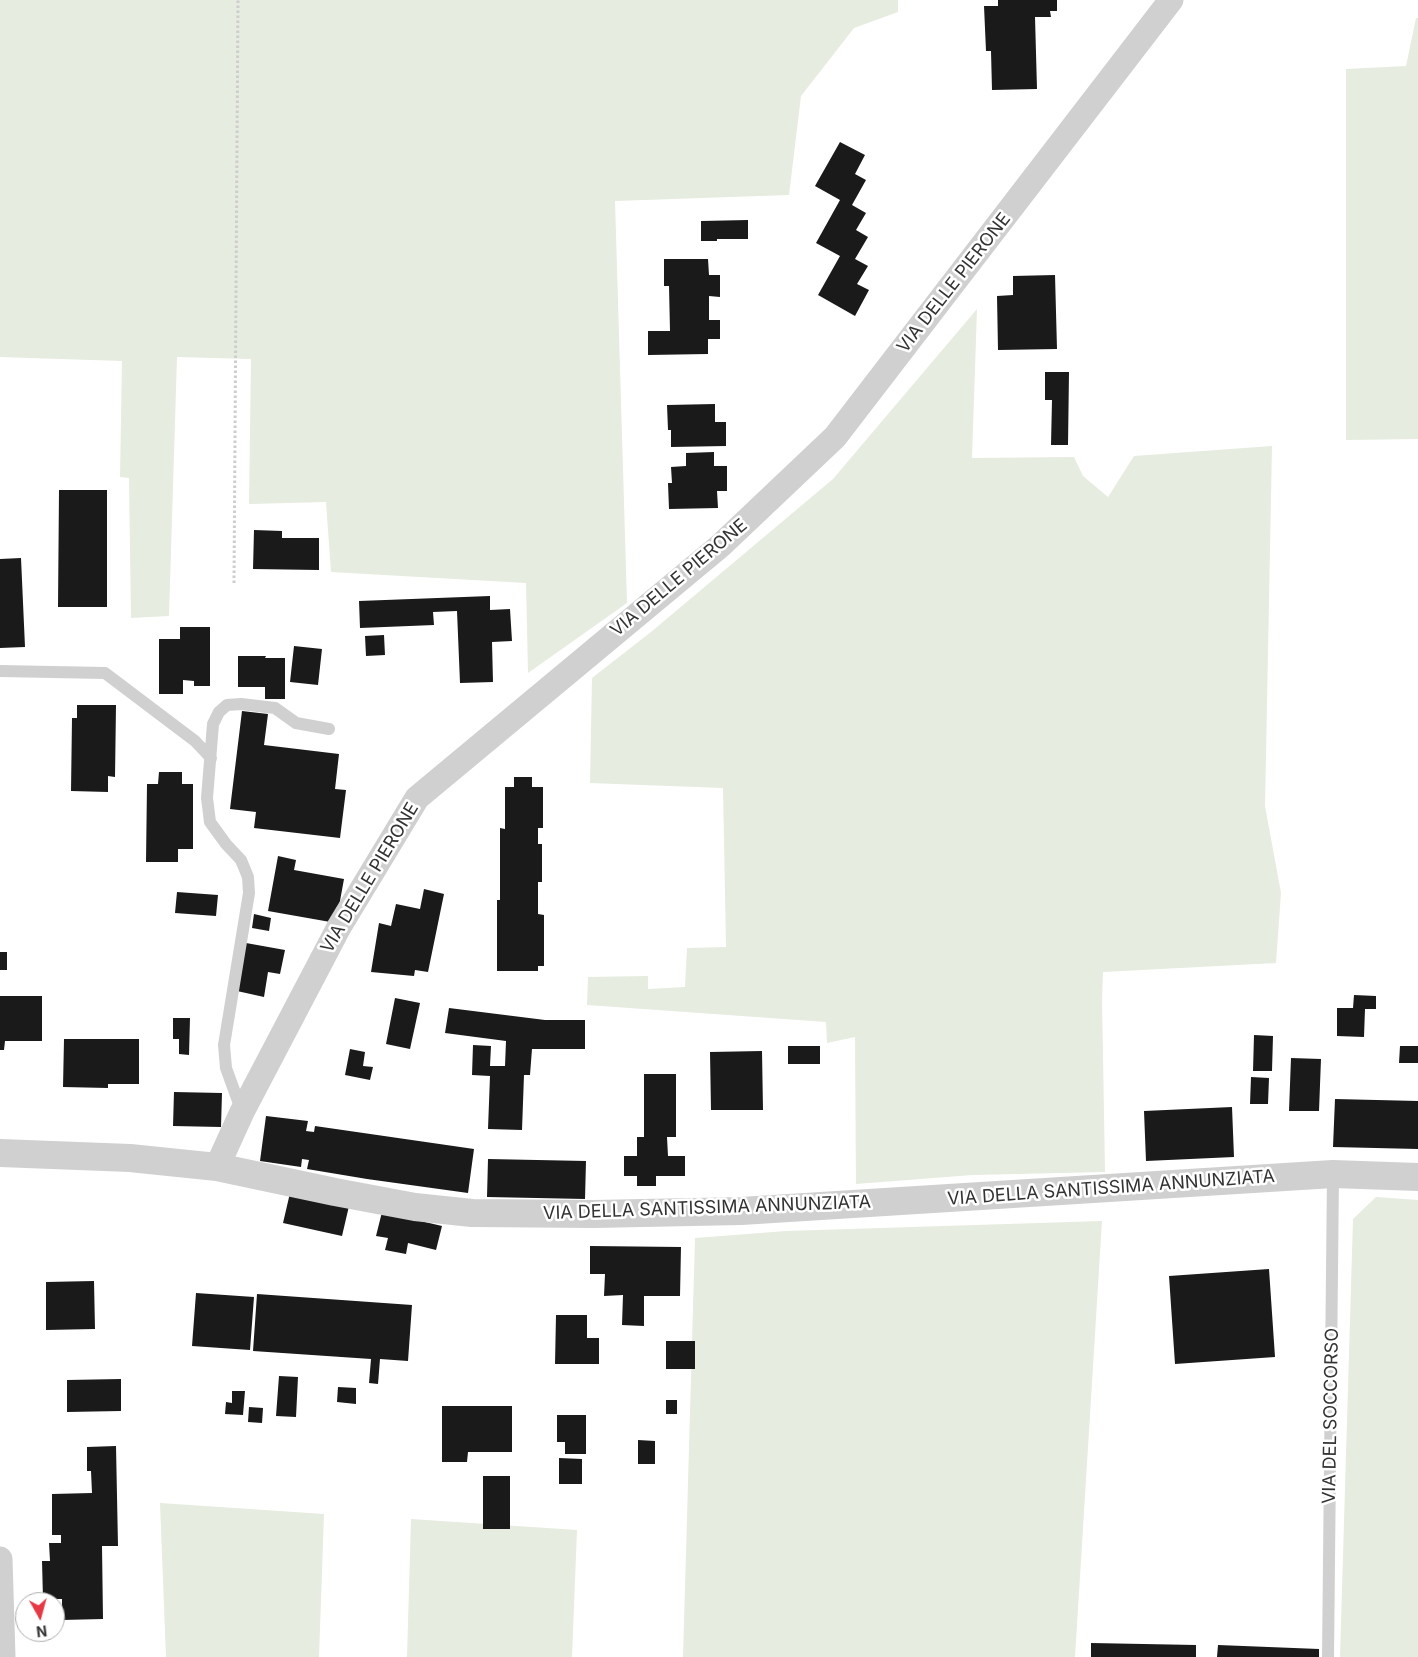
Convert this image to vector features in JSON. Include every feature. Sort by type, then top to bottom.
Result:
[{"type":"street","name":"VIA DELLE PIERONE","points":[[217,1166],[242,1112],[338,927],[417,798],[720,546],[835,437],[1172,0]]},
{"type":"street","name":"VIA DELLA SANTISSIMA ANNUNZIATA","points":[[0,1153],[130,1158],[217,1166],[335,1192],[415,1206],[472,1212],[588,1214],[768,1210],[1333,1174],[1418,1177]]},
{"type":"street","points":[[0,1559],[3,1657]]},
{"type":"lane","points":[[0,671],[105,672],[195,741],[210,758]]},
{"type":"lane","points":[[242,1112],[226,1068],[224,1045],[249,893],[248,877],[242,860],[226,844],[210,822],[207,798],[213,724],[219,712],[227,705],[241,704],[275,708],[296,722],[329,729]]},
{"type":"lane","name":"VIA DEL SOCCORSO","points":[[1328,1657],[1333,1174]]},
{"type":"path","points":[[234,583],[238,0]]},
{"type":"shaded area","points":[[0,0],[898,0],[898,12],[854,28],[801,96],[789,195],[615,201],[627,603],[528,673],[526,583],[331,572],[326,502],[249,504],[251,359],[177,357],[169,616],[131,618],[129,478],[120,477],[122,361],[0,357]]},
{"type":"shaded area","points":[[1416,18],[1418,18],[1418,439],[1346,440],[1346,69],[1406,66]]},
{"type":"shaded area","points":[[977,309],[972,458],[1074,457],[1083,476],[1108,497],[1134,456],[1272,446],[1265,806],[1281,893],[1276,963],[1103,972],[1105,1172],[972,1175],[856,1184],[855,1037],[827,1043],[826,1022],[587,1005],[588,977],[648,976],[648,989],[685,987],[687,948],[726,947],[723,788],[590,783],[592,678],[651,632],[833,479]]},
{"type":"shaded area","points":[[1376,1197],[1418,1200],[1418,1657],[1340,1657],[1353,1219]]},
{"type":"shaded area","points":[[1102,1221],[1075,1657],[683,1657],[695,1238],[786,1231]]},
{"type":"shaded area","points":[[160,1503],[324,1514],[319,1657],[166,1657]]},
{"type":"shaded area","points":[[411,1519],[577,1530],[572,1657],[407,1657]]},
{"type":"building","points":[[998,0],[1057,0],[1057,11],[1050,11],[1051,17],[1035,17],[1037,89],[992,90],[991,51],[986,51],[984,6],[998,6]]},
{"type":"building","points":[[840,142],[865,155],[855,174],[866,180],[852,205],[866,213],[856,230],[868,237],[855,259],[868,266],[857,284],[869,290],[855,316],[818,295],[840,256],[816,243],[840,200],[815,186]]},
{"type":"building","points":[[748,220],[748,239],[701,241],[701,221]]},
{"type":"building","points":[[664,259],[708,259],[709,275],[720,275],[720,297],[709,296],[709,320],[720,320],[720,339],[708,339],[708,354],[648,355],[648,331],[670,331],[669,286],[664,286]]},
{"type":"building","points":[[1055,275],[1057,349],[998,350],[997,296],[1013,295],[1013,276]]},
{"type":"building","points":[[1045,372],[1069,372],[1068,445],[1051,445],[1052,400],[1045,400]]},
{"type":"building","points":[[715,404],[715,422],[726,422],[726,446],[671,447],[671,430],[668,430],[667,405]]},
{"type":"building","points":[[714,452],[714,466],[727,466],[727,491],[717,491],[718,508],[669,509],[668,483],[672,483],[671,467],[686,466],[686,453]]},
{"type":"building","points":[[59,490],[107,490],[107,607],[58,607]]},
{"type":"building","points":[[254,530],[282,531],[282,538],[319,538],[319,570],[253,569]]},
{"type":"building","points":[[21,558],[25,647],[0,648],[0,559]]},
{"type":"building","points":[[490,596],[490,610],[510,609],[512,641],[492,642],[493,682],[460,683],[457,611],[433,612],[434,625],[360,628],[359,601]]},
{"type":"building","points":[[180,627],[210,627],[210,686],[194,686],[194,681],[183,680],[183,694],[159,694],[159,639],[180,639]]},
{"type":"building","points":[[384,635],[385,655],[366,656],[365,636]]},
{"type":"building","points":[[294,646],[322,649],[318,685],[290,682]]},
{"type":"building","points":[[238,656],[285,658],[285,699],[265,699],[265,687],[238,687]]},
{"type":"building","points":[[77,705],[116,705],[115,777],[108,776],[108,792],[71,791],[72,718],[77,718]]},
{"type":"building","points":[[242,711],[268,714],[264,745],[339,754],[335,789],[346,790],[340,838],[254,828],[256,812],[230,809]]},
{"type":"building","points":[[159,772],[182,772],[182,784],[193,784],[193,849],[178,849],[178,862],[146,862],[147,784],[158,784]]},
{"type":"building","points":[[514,777],[532,777],[532,787],[543,787],[543,828],[538,828],[538,844],[542,844],[542,882],[538,882],[538,914],[544,915],[544,966],[538,966],[538,971],[497,971],[497,900],[500,900],[500,828],[505,829],[505,787],[514,787]]},
{"type":"building","points":[[278,856],[296,860],[294,870],[344,879],[336,923],[268,911]]},
{"type":"building","points":[[424,889],[444,894],[428,972],[415,970],[414,976],[371,972],[379,923],[391,926],[396,904],[420,909]]},
{"type":"building","points":[[177,892],[218,895],[216,916],[175,913]]},
{"type":"building","points":[[254,914],[271,918],[269,931],[252,928]]},
{"type":"building","points":[[246,943],[285,950],[280,974],[268,972],[264,997],[237,991]]},
{"type":"building","points":[[0,952],[7,952],[7,970],[0,970]]},
{"type":"building","points":[[1354,995],[1376,996],[1376,1009],[1365,1009],[1364,1037],[1337,1036],[1337,1008],[1353,1008]]},
{"type":"building","points":[[0,996],[42,996],[42,1041],[5,1041],[4,1050],[0,1050]]},
{"type":"building","points":[[395,998],[420,1003],[410,1049],[386,1044]]},
{"type":"building","points":[[449,1008],[545,1020],[585,1020],[585,1049],[532,1049],[530,1075],[524,1075],[522,1130],[488,1129],[490,1076],[472,1075],[473,1045],[491,1046],[490,1066],[505,1066],[506,1041],[445,1033]]},
{"type":"building","points":[[173,1018],[190,1018],[189,1055],[179,1054],[179,1039],[173,1039]]},
{"type":"building","points":[[1254,1035],[1273,1036],[1272,1071],[1253,1071]]},
{"type":"building","points":[[64,1039],[139,1039],[139,1084],[108,1084],[108,1088],[63,1087]]},
{"type":"building","points":[[788,1046],[820,1046],[820,1064],[788,1064]]},
{"type":"building","points":[[1400,1046],[1418,1046],[1418,1063],[1399,1063]]},
{"type":"building","points":[[350,1049],[365,1052],[363,1066],[373,1067],[370,1080],[345,1075]]},
{"type":"building","points":[[762,1051],[763,1110],[711,1110],[710,1052]]},
{"type":"building","points":[[1291,1058],[1321,1059],[1319,1111],[1289,1111]]},
{"type":"building","points":[[644,1074],[676,1074],[676,1137],[667,1137],[668,1156],[685,1156],[685,1176],[656,1176],[656,1186],[637,1186],[637,1176],[624,1176],[624,1156],[637,1156],[637,1137],[644,1137]]},
{"type":"building","points":[[1251,1077],[1269,1078],[1268,1104],[1250,1104]]},
{"type":"building","points":[[174,1092],[222,1093],[221,1127],[173,1126]]},
{"type":"building","points":[[1335,1099],[1418,1101],[1418,1149],[1333,1147]]},
{"type":"building","points":[[1232,1107],[1234,1157],[1146,1161],[1144,1111]]},
{"type":"building","points":[[266,1116],[308,1121],[306,1131],[314,1132],[315,1126],[474,1149],[468,1193],[307,1169],[309,1160],[302,1159],[301,1167],[260,1161]]},
{"type":"building","points":[[488,1159],[586,1161],[585,1199],[487,1197]]},
{"type":"building","points":[[290,1193],[349,1206],[342,1236],[283,1223]]},
{"type":"building","points":[[382,1212],[442,1226],[436,1250],[408,1243],[406,1254],[385,1250],[388,1238],[376,1236]]},
{"type":"building","points":[[590,1246],[681,1247],[680,1296],[644,1296],[644,1326],[622,1325],[623,1295],[604,1296],[605,1274],[590,1274]]},
{"type":"building","points":[[1269,1269],[1275,1357],[1175,1364],[1169,1276]]},
{"type":"building","points":[[94,1281],[95,1329],[46,1330],[46,1282]]},
{"type":"building","points":[[196,1293],[254,1297],[250,1350],[192,1346]]},
{"type":"building","points":[[257,1294],[412,1305],[408,1361],[380,1359],[378,1384],[369,1383],[371,1359],[253,1351]]},
{"type":"building","points":[[556,1315],[587,1315],[587,1338],[599,1338],[599,1364],[555,1364]]},
{"type":"building","points":[[666,1341],[695,1341],[695,1369],[666,1369]]},
{"type":"building","points":[[279,1376],[298,1377],[296,1417],[276,1416]]},
{"type":"building","points":[[121,1379],[121,1411],[67,1412],[67,1380]]},
{"type":"building","points":[[338,1387],[356,1388],[356,1404],[337,1402]]},
{"type":"building","points":[[232,1391],[245,1391],[243,1415],[225,1414],[226,1402],[232,1403]]},
{"type":"building","points":[[666,1400],[677,1400],[677,1414],[666,1414]]},
{"type":"building","points":[[442,1406],[512,1406],[512,1452],[468,1452],[467,1462],[442,1462]]},
{"type":"building","points":[[249,1407],[263,1408],[262,1423],[248,1422]]},
{"type":"building","points":[[557,1415],[586,1415],[586,1454],[565,1454],[565,1442],[557,1442]]},
{"type":"building","points":[[638,1440],[655,1441],[655,1464],[638,1464]]},
{"type":"building","points":[[116,1446],[118,1546],[102,1546],[103,1619],[65,1620],[65,1592],[43,1592],[42,1561],[50,1561],[49,1543],[61,1543],[61,1535],[52,1535],[52,1494],[92,1493],[91,1471],[87,1471],[87,1447]]},
{"type":"building","points":[[559,1458],[582,1459],[582,1484],[559,1484]]},
{"type":"building","points":[[483,1476],[510,1476],[510,1529],[483,1529]]},
{"type":"building","points":[[1091,1643],[1196,1645],[1196,1657],[1091,1657]]},
{"type":"building","points":[[1218,1645],[1319,1649],[1319,1657],[1217,1657]]}]
